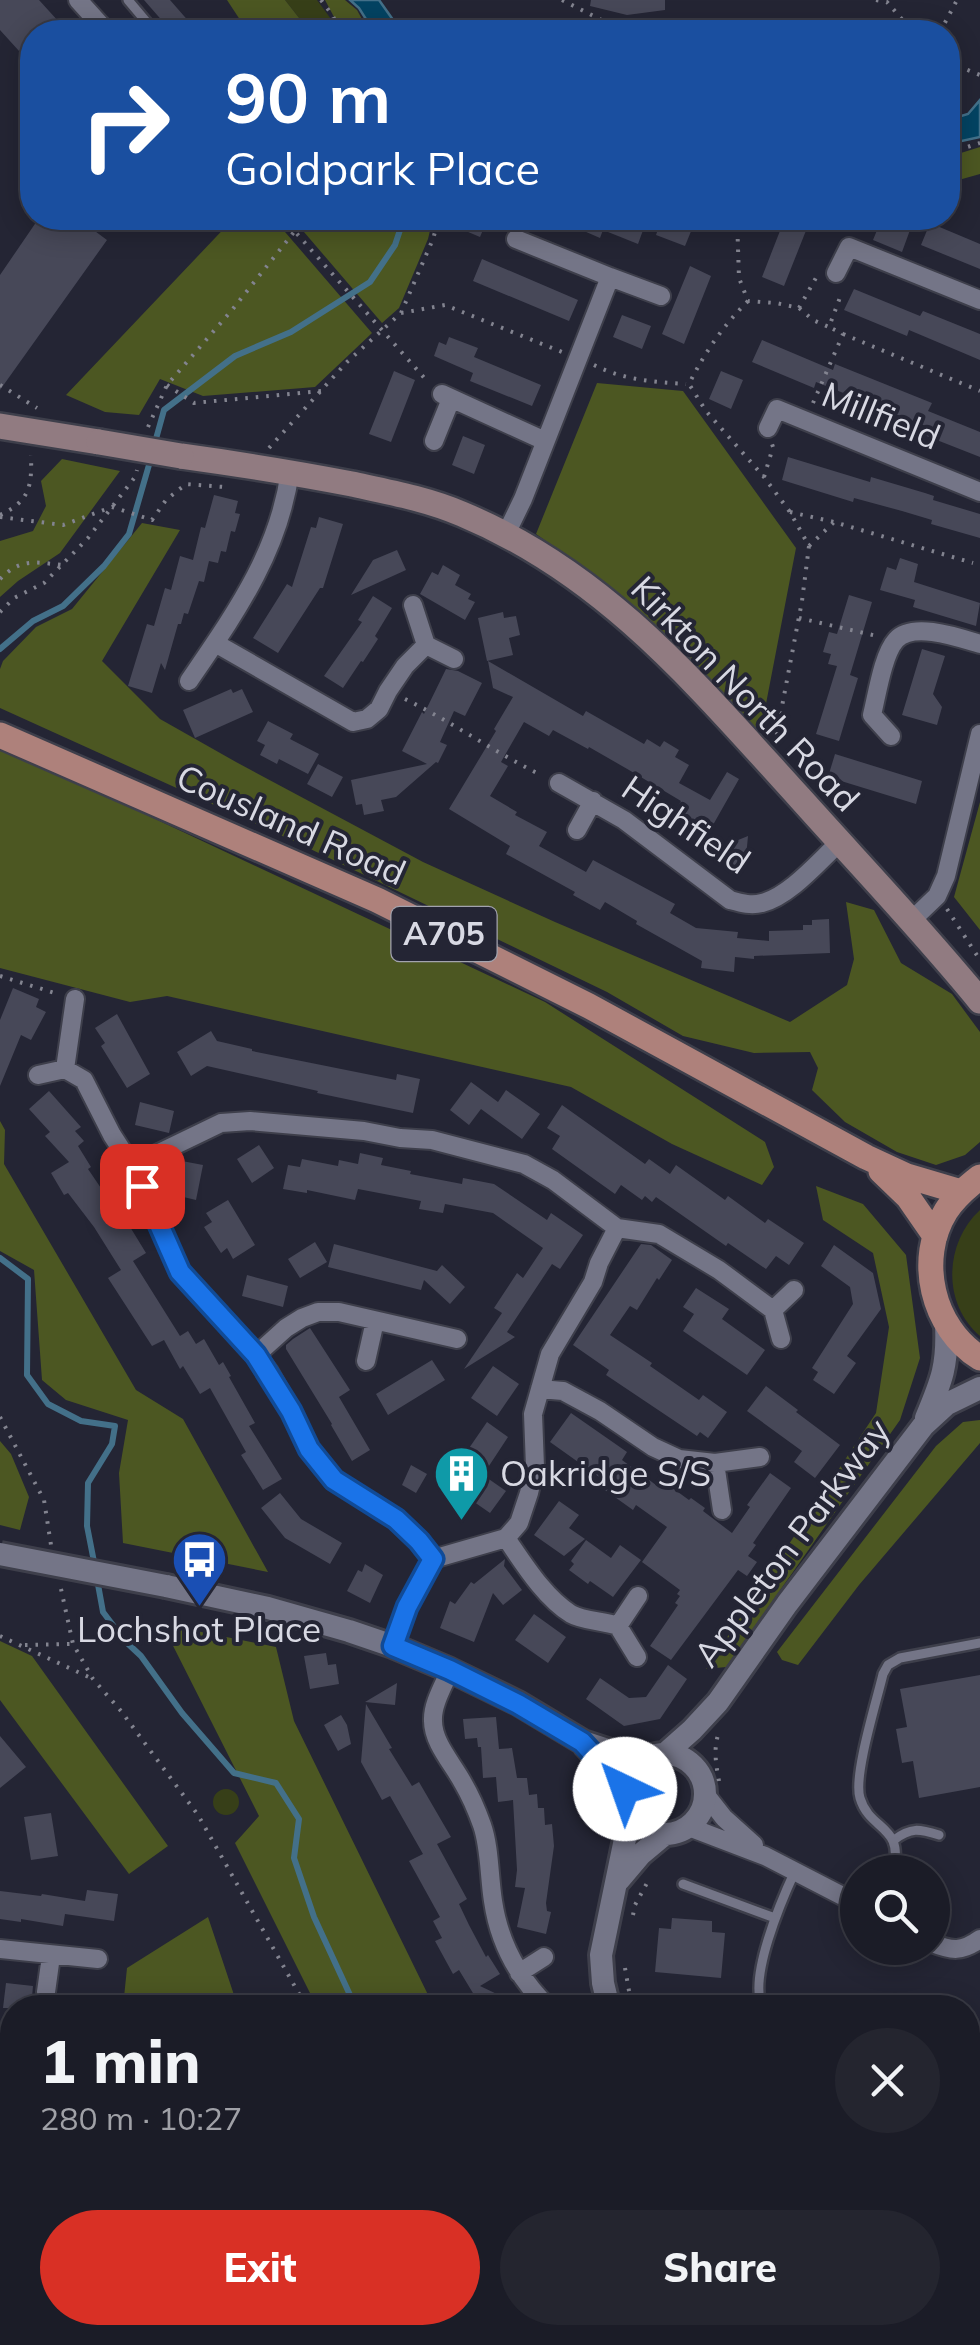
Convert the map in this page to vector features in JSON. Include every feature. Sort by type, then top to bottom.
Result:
[{"type":"main road","name":"Kirkton North Road","points":[[0,426],[36,421],[100,442],[252,465],[409,498],[459,512],[549,558],[594,589],[660,647],[912,920],[980,1001]]},
{"type":"main road","name":"Cousland Road","points":[[4,737],[377,900],[589,1006],[866,1157],[907,1176],[970,1185]]},
{"type":"main road","name":"Cousland Road","points":[[866,1157],[908,1198],[935,1236]]},
{"type":"main road","name":"A705","points":[[970,1185],[946,1212],[935,1236],[930,1269],[934,1294],[946,1324],[958,1341],[980,1358]]},
{"type":"street","points":[[78,0],[96,20]]},
{"type":"street","points":[[516,239],[662,296]]},
{"type":"street","points":[[836,273],[850,247],[980,300]]},
{"type":"street","points":[[506,534],[610,277]]},
{"type":"street","points":[[434,441],[447,396],[545,441]]},
{"type":"street","name":"Millfield","points":[[768,428],[777,408],[980,492]]},
{"type":"street","points":[[189,681],[256,578],[273,541],[290,472]]},
{"type":"street","points":[[413,605],[426,645],[454,659]]},
{"type":"street","points":[[891,736],[872,715],[889,652],[896,640],[925,631],[980,644]]},
{"type":"street","points":[[215,643],[353,722],[367,720],[379,709],[405,666],[426,645]]},
{"type":"street","points":[[912,920],[937,896],[946,876],[980,734]]},
{"type":"street","name":"Highfield","points":[[558,783],[639,830],[730,900],[748,904],[778,896],[840,842]]},
{"type":"street","name":"Highfield","points":[[577,830],[593,801]]},
{"type":"street","points":[[64,1069],[76,999]]},
{"type":"street","points":[[38,1075],[64,1069],[84,1080],[132,1166],[180,1272],[256,1355],[309,1449],[334,1480],[396,1519],[433,1559]]},
{"type":"street","points":[[132,1166],[221,1123],[250,1121],[434,1131],[524,1164],[553,1180],[617,1228],[658,1234],[720,1270],[773,1310],[781,1339]]},
{"type":"street","points":[[393,1646],[407,1607],[433,1559],[506,1538],[519,1523],[535,1467],[533,1414],[550,1354],[593,1282],[617,1228]]},
{"type":"street","points":[[773,1310],[794,1290]]},
{"type":"street","points":[[256,1355],[286,1328],[318,1312],[338,1312],[457,1339]]},
{"type":"street","points":[[366,1360],[375,1321]]},
{"type":"street","name":"Appleton Parkway","points":[[923,1426],[941,1384],[947,1355],[946,1324]]},
{"type":"street","name":"Appleton Parkway","points":[[641,1761],[666,1753],[718,1702],[842,1530],[923,1426],[947,1404],[980,1388]]},
{"type":"street","points":[[540,1389],[563,1390],[679,1459],[715,1462],[760,1457]]},
{"type":"street","points":[[715,1462],[722,1510]]},
{"type":"street","points":[[506,1538],[549,1595],[574,1616],[618,1626],[637,1657]]},
{"type":"street","points":[[0,1554],[268,1608],[349,1630],[450,1670],[582,1742],[641,1761],[630,1774],[625,1799],[630,1815],[652,1832],[664,1834],[689,1827],[704,1807],[706,1795]]},
{"type":"street","points":[[618,1626],[638,1596]]},
{"type":"street","points":[[450,1670],[432,1720],[436,1738],[466,1787],[483,1827],[493,1904],[503,1941],[535,1995]]},
{"type":"street","name":"Appleton Parkway","points":[[706,1795],[699,1771],[703,1741],[718,1702]]},
{"type":"street","points":[[582,1742],[625,1789]]},
{"type":"street","points":[[666,1753],[684,1758],[699,1771]]},
{"type":"street","points":[[706,1795],[724,1818],[766,1856]]},
{"type":"street","points":[[606,1995],[601,1955],[630,1815]]},
{"type":"street","points":[[689,1827],[766,1856],[840,1895]]},
{"type":"street","points":[[617,1882],[664,1834]]},
{"type":"street","points":[[950,1951],[968,1947],[980,1939]]},
{"type":"street","points":[[0,1950],[98,1959]]},
{"type":"street","points":[[46,1992],[51,1956]]},
{"type":"street","points":[[520,1973],[544,1957]]},
{"type":"lane","points":[[128,0],[145,20]]},
{"type":"lane","points":[[896,1855],[894,1840],[860,1800],[857,1782],[883,1674],[888,1665],[900,1658],[980,1643]]},
{"type":"lane","points":[[894,1840],[904,1832],[920,1830],[939,1835]]},
{"type":"lane","points":[[761,1995],[763,1959],[774,1918],[794,1871]]},
{"type":"lane","points":[[683,1884],[774,1918]]},
{"type":"path","points":[[562,0],[601,20]]},
{"type":"path","points":[[876,0],[887,2],[902,20]]},
{"type":"path","points":[[252,465],[347,362],[402,314],[435,230]]},
{"type":"path","points":[[737,230],[739,278],[748,301]]},
{"type":"path","points":[[146,430],[167,385],[294,232],[424,379],[447,396]]},
{"type":"path","points":[[799,308],[815,276],[836,273],[844,288],[830,327]]},
{"type":"path","points":[[748,301],[799,308],[813,320],[842,334],[980,391]]},
{"type":"path","points":[[688,384],[726,324],[748,301]]},
{"type":"path","points":[[402,314],[446,305],[615,375],[688,384]]},
{"type":"path","points":[[806,420],[842,334]]},
{"type":"path","points":[[688,384],[706,412],[790,512],[808,546],[773,768]]},
{"type":"path","points":[[0,385],[36,421],[32,484],[16,508],[0,516]]},
{"type":"path","points":[[167,385],[194,403],[321,391]]},
{"type":"path","points":[[764,478],[774,447],[768,428]]},
{"type":"path","points":[[0,612],[14,598],[44,583],[88,538],[135,478],[139,462]]},
{"type":"path","points":[[0,516],[63,524],[112,507],[152,520],[166,500],[186,484],[225,487]]},
{"type":"path","points":[[790,512],[972,563]]},
{"type":"path","points":[[808,546],[834,522]]},
{"type":"path","points":[[0,579],[16,564],[62,565]]},
{"type":"path","points":[[799,618],[896,640]]},
{"type":"path","points":[[388,691],[446,720],[498,754],[558,783]]},
{"type":"path","points":[[937,896],[980,960]]},
{"type":"path","points":[[0,976],[76,999]]},
{"type":"path","points":[[0,1636],[92,1679],[121,1711],[198,1815],[300,1995]]},
{"type":"path","points":[[21,1645],[73,1644]]},
{"type":"green space","points":[[227,0],[285,0],[301,20],[240,20]]},
{"type":"green space","points":[[285,0],[317,0],[331,20],[301,20]]},
{"type":"green space","points":[[325,0],[345,0],[362,20],[336,20]]},
{"type":"green space","points":[[980,147],[980,174],[960,180],[960,153]]},
{"type":"green space","points":[[223,230],[283,230],[372,333],[315,387],[203,396],[160,379],[139,415],[105,412],[66,395]]},
{"type":"green space","points":[[302,230],[430,230],[399,308],[382,323]]},
{"type":"green space","points":[[597,383],[683,391],[796,548],[759,740],[669,642],[597,577],[536,534]]},
{"type":"green space","points":[[62,459],[120,471],[60,553],[0,597],[0,541],[33,531],[46,506],[41,481]]},
{"type":"green space","points":[[142,523],[180,530],[102,661],[160,719],[423,862],[790,1022],[847,985],[854,959],[846,902],[874,910],[901,963],[952,994],[980,1032],[980,1142],[965,1155],[936,1165],[897,1152],[845,1122],[812,1090],[818,1068],[810,1052],[754,1053],[683,1036],[607,992],[300,844],[0,708],[3,661],[36,627],[72,609]]},
{"type":"green space","points":[[0,746],[545,1002],[765,1142],[774,1167],[762,1185],[672,1144],[571,1087],[167,996],[130,1002],[0,968]]},
{"type":"green space","points":[[980,802],[980,930],[954,897]]},
{"type":"green space","points":[[0,1121],[5,1130],[4,1164],[136,1390],[183,1419],[268,1572],[123,1543],[119,1473],[128,1420],[66,1400],[42,1380],[34,1270],[0,1251]]},
{"type":"green space","points":[[816,1186],[863,1204],[906,1255],[920,1358],[900,1420],[726,1667],[706,1669],[876,1413],[889,1327],[873,1253],[823,1220]]},
{"type":"green space","points":[[980,1210],[980,1336],[959,1307],[952,1273],[959,1239]]},
{"type":"green space","points":[[980,1420],[980,1443],[859,1585],[798,1665],[782,1660],[777,1652],[936,1446],[963,1422]]},
{"type":"green space","points":[[0,1441],[11,1454],[29,1497],[20,1530],[0,1525]]},
{"type":"green space","points":[[162,1624],[276,1647],[294,1721],[428,1995],[311,1995],[235,1843],[259,1816]]},
{"type":"green space","points":[[0,1641],[32,1656],[168,1846],[129,1874],[0,1700]]},
{"type":"green space","points":[[226,1789],[235,1793],[239,1802],[235,1811],[226,1815],[217,1811],[213,1802],[217,1793]]},
{"type":"green space","points":[[208,1917],[234,1995],[124,1995],[127,1968]]},
{"type":"water","points":[[350,0],[379,0],[393,20],[366,20]]},
{"type":"water","points":[[980,100],[980,137],[960,141],[960,116],[968,114]]},
{"type":"building","points":[[0,0],[39,0],[57,20],[20,20],[19,51],[0,30]]},
{"type":"building","points":[[144,0],[170,0],[188,20],[162,20]]},
{"type":"building","points":[[591,0],[665,0],[665,10],[627,15],[590,6]]},
{"type":"building","points":[[31,230],[93,230],[107,240],[0,390],[0,275]]},
{"type":"building","points":[[463,230],[483,230],[480,237]]},
{"type":"building","points":[[582,230],[603,230],[600,238]]},
{"type":"building","points":[[603,230],[643,230],[638,244]]},
{"type":"building","points":[[658,230],[692,230],[685,246],[656,235]]},
{"type":"building","points":[[780,230],[806,230],[784,286],[762,277]]},
{"type":"building","points":[[877,230],[910,230],[902,252],[873,240]]},
{"type":"building","points":[[927,230],[947,230],[980,244],[980,269],[921,245]]},
{"type":"building","points":[[482,259],[578,300],[569,321],[473,281]]},
{"type":"building","points":[[690,266],[711,276],[684,344],[662,334]]},
{"type":"building","points":[[854,289],[920,316],[923,311],[980,334],[980,360],[909,330],[907,336],[844,310]]},
{"type":"building","points":[[622,315],[651,326],[642,349],[613,337]]},
{"type":"building","points":[[449,337],[478,348],[474,357],[541,385],[532,406],[470,381],[473,373],[434,356],[439,342],[446,345]]},
{"type":"building","points":[[762,340],[833,370],[835,364],[932,403],[928,411],[980,432],[980,457],[924,435],[928,427],[816,382],[814,388],[752,362]]},
{"type":"building","points":[[394,371],[415,380],[391,442],[369,434]]},
{"type":"building","points":[[721,371],[743,380],[731,409],[709,399]]},
{"type":"building","points":[[463,436],[485,445],[474,474],[452,465]]},
{"type":"building","points":[[788,457],[870,482],[871,477],[925,493],[934,496],[933,500],[980,514],[980,538],[902,511],[854,498],[853,502],[782,480]]},
{"type":"building","points":[[214,495],[238,501],[235,513],[240,514],[226,552],[221,551],[218,563],[209,561],[204,582],[199,581],[188,614],[184,613],[178,624],[165,670],[161,663],[152,693],[128,686],[147,624],[154,626],[165,588],[171,590],[180,556],[193,560]]},
{"type":"building","points":[[319,517],[343,524],[323,588],[278,653],[253,638],[287,584],[292,587],[311,527],[316,528]]},
{"type":"building","points":[[397,550],[406,570],[351,595],[373,560]]},
{"type":"building","points":[[900,558],[918,564],[914,582],[980,603],[976,626],[913,607],[915,600],[880,590],[887,567],[896,570]]},
{"type":"building","points":[[443,565],[460,575],[455,585],[471,594],[468,599],[475,602],[465,620],[420,594],[432,572],[438,575]]},
{"type":"building","points":[[849,595],[872,602],[850,675],[858,678],[839,741],[816,734],[837,666],[828,664],[831,654],[823,652],[829,632],[837,634]]},
{"type":"building","points":[[373,596],[392,608],[375,636],[378,639],[343,688],[324,676],[362,622],[358,620]]},
{"type":"building","points":[[503,612],[504,618],[516,616],[520,635],[509,638],[513,655],[487,661],[478,618]]},
{"type":"building","points":[[922,649],[945,656],[933,694],[942,707],[937,725],[902,715]]},
{"type":"building","points":[[488,661],[583,716],[586,711],[644,744],[647,739],[660,747],[664,741],[679,750],[675,757],[689,765],[679,783],[710,800],[727,772],[739,779],[709,832],[672,816],[681,801],[629,770],[553,730],[549,736],[524,722],[501,762],[508,766],[490,796],[547,832],[539,846],[586,872],[593,860],[675,904],[670,913],[696,928],[738,932],[737,938],[769,941],[769,931],[803,930],[803,925],[812,925],[812,920],[829,919],[830,953],[735,957],[734,972],[701,968],[702,961],[605,902],[600,910],[506,854],[510,846],[449,809],[513,697],[493,688]]},
{"type":"building","points":[[446,669],[482,683],[465,716],[454,711],[440,742],[447,745],[438,763],[396,797],[381,800],[384,811],[364,815],[362,804],[356,805],[351,780],[427,764],[402,751]]},
{"type":"building","points":[[231,689],[233,693],[242,689],[253,712],[195,738],[183,710]]},
{"type":"building","points":[[268,721],[293,734],[290,739],[319,754],[308,774],[279,759],[277,764],[260,755],[265,745],[257,741]]},
{"type":"building","points":[[835,754],[922,781],[916,804],[828,777]]},
{"type":"building","points":[[318,764],[343,777],[332,797],[307,784]]},
{"type":"building","points":[[748,836],[745,868],[732,873],[721,847]]},
{"type":"building","points":[[13,988],[39,999],[36,1007],[46,1012],[31,1040],[21,1035],[0,1086],[0,1020]]},
{"type":"building","points":[[117,1014],[150,1074],[127,1088],[101,1046],[105,1043],[95,1028]]},
{"type":"building","points":[[211,1031],[217,1041],[252,1051],[396,1080],[397,1074],[420,1079],[413,1113],[207,1066],[191,1076],[177,1052]]},
{"type":"building","points":[[471,1082],[498,1102],[506,1090],[540,1114],[522,1139],[481,1109],[469,1125],[450,1110]]},
{"type":"building","points":[[49,1091],[81,1127],[75,1131],[84,1141],[78,1146],[91,1167],[88,1169],[146,1253],[133,1261],[180,1336],[188,1331],[196,1344],[204,1339],[219,1365],[223,1362],[231,1376],[255,1423],[249,1426],[282,1479],[263,1490],[241,1455],[246,1452],[210,1388],[200,1394],[164,1340],[152,1346],[108,1278],[121,1270],[94,1227],[68,1193],[64,1195],[51,1173],[69,1162],[45,1136],[50,1132],[29,1109]]},
{"type":"building","points":[[140,1102],[174,1111],[169,1133],[135,1125]]},
{"type":"building","points":[[562,1105],[645,1164],[649,1159],[670,1174],[676,1165],[725,1200],[728,1196],[765,1223],[768,1219],[804,1243],[789,1265],[776,1256],[766,1269],[656,1197],[652,1202],[645,1196],[642,1200],[621,1185],[615,1194],[552,1149],[560,1136],[547,1128]]},
{"type":"building","points":[[259,1145],[274,1168],[252,1183],[237,1159]]},
{"type":"building","points":[[360,1153],[383,1158],[381,1165],[411,1171],[410,1174],[462,1184],[463,1178],[494,1184],[547,1220],[551,1213],[583,1235],[560,1269],[552,1264],[507,1332],[515,1337],[464,1369],[502,1313],[494,1308],[517,1273],[523,1278],[543,1248],[493,1213],[445,1204],[443,1213],[419,1209],[421,1201],[358,1189],[355,1200],[283,1189],[288,1165],[300,1167],[302,1159],[338,1166],[339,1160],[358,1164]]},
{"type":"building","points":[[182,1161],[203,1165],[196,1200],[175,1195]]},
{"type":"building","points":[[228,1200],[255,1245],[233,1259],[227,1248],[221,1253],[204,1227],[212,1222],[206,1213]]},
{"type":"building","points":[[315,1242],[327,1262],[300,1278],[288,1259]]},
{"type":"building","points":[[334,1244],[437,1271],[442,1265],[465,1287],[450,1304],[424,1280],[421,1290],[328,1267]]},
{"type":"building","points":[[641,1244],[651,1245],[672,1260],[637,1310],[630,1306],[610,1335],[699,1400],[703,1395],[727,1412],[708,1438],[700,1432],[697,1436],[606,1375],[609,1370],[573,1345]]},
{"type":"building","points":[[834,1245],[873,1273],[881,1309],[847,1356],[856,1363],[834,1394],[813,1380],[818,1372],[812,1368],[853,1304],[850,1287],[821,1266]]},
{"type":"building","points":[[247,1275],[288,1286],[283,1307],[242,1296]]},
{"type":"building","points":[[696,1288],[729,1309],[722,1319],[765,1350],[747,1375],[683,1331],[694,1314],[683,1307]]},
{"type":"building","points":[[310,1328],[350,1390],[339,1397],[370,1450],[352,1461],[286,1349],[286,1345]]},
{"type":"building","points":[[432,1360],[445,1380],[388,1415],[376,1394]]},
{"type":"building","points":[[493,1366],[519,1384],[497,1416],[471,1398]]},
{"type":"building","points":[[766,1386],[840,1445],[815,1478],[794,1462],[802,1451],[747,1411]]},
{"type":"building","points":[[571,1413],[627,1452],[622,1460],[656,1485],[660,1479],[691,1498],[732,1533],[770,1473],[791,1488],[753,1543],[756,1545],[748,1556],[757,1562],[747,1576],[738,1570],[671,1660],[650,1646],[678,1605],[675,1603],[680,1590],[642,1562],[667,1527],[636,1505],[633,1510],[605,1490],[609,1484],[550,1442]]},
{"type":"building","points":[[487,1422],[508,1437],[483,1475],[506,1491],[490,1513],[454,1488],[474,1460],[465,1454]]},
{"type":"building","points":[[411,1465],[427,1474],[416,1493],[402,1485]]},
{"type":"building","points":[[280,1493],[301,1519],[342,1543],[330,1564],[285,1538],[261,1508]]},
{"type":"building","points":[[559,1501],[579,1515],[569,1528],[585,1539],[564,1556],[534,1535]]},
{"type":"building","points":[[586,1540],[611,1558],[620,1545],[641,1560],[613,1597],[569,1570]]},
{"type":"building","points":[[505,1559],[504,1566],[522,1590],[503,1605],[493,1593],[474,1642],[440,1628],[450,1601],[455,1604],[471,1582],[474,1584]]},
{"type":"building","points":[[365,1564],[383,1575],[370,1603],[347,1591]]},
{"type":"building","points":[[534,1614],[566,1637],[548,1663],[515,1640]]},
{"type":"building","points":[[326,1653],[328,1665],[336,1664],[339,1684],[310,1689],[304,1656]]},
{"type":"building","points":[[668,1665],[687,1679],[660,1719],[624,1726],[586,1699],[600,1678],[629,1698],[646,1697]]},
{"type":"building","points":[[980,1675],[980,1787],[919,1798],[913,1761],[902,1763],[896,1729],[907,1727],[900,1689]]},
{"type":"building","points":[[397,1683],[395,1705],[365,1702]]},
{"type":"building","points":[[366,1704],[412,1786],[419,1782],[451,1837],[437,1844],[467,1899],[459,1904],[469,1925],[500,1974],[480,1986],[499,1995],[474,1995],[459,1970],[453,1974],[435,1941],[442,1938],[433,1921],[440,1917],[409,1861],[423,1854],[390,1796],[382,1800],[361,1762]]},
{"type":"building","points":[[341,1715],[351,1744],[338,1751],[324,1725]]},
{"type":"building","points":[[496,1717],[499,1749],[512,1748],[517,1778],[527,1778],[529,1795],[537,1794],[538,1808],[544,1808],[545,1825],[552,1824],[554,1846],[546,1903],[547,1911],[551,1912],[546,1934],[517,1927],[525,1888],[515,1887],[513,1800],[498,1802],[496,1777],[483,1778],[477,1738],[465,1739],[463,1719]]},
{"type":"building","points":[[0,1736],[26,1767],[0,1788]]},
{"type":"building","points":[[51,1813],[58,1856],[31,1860],[24,1817]]},
{"type":"building","points":[[87,1890],[118,1894],[114,1921],[65,1914],[63,1926],[0,1919],[0,1891],[85,1901]]},
{"type":"building","points":[[672,1918],[712,1921],[712,1932],[725,1933],[721,1978],[655,1972],[659,1928],[671,1929]]},
{"type":"building","points":[[6,1983],[33,1986],[32,1995],[5,1995]]},
{"type":"waterway","points":[[154,446],[164,410],[235,356],[291,332],[370,282],[395,245],[400,230]]},
{"type":"waterway","points":[[0,649],[33,621],[63,606],[104,566],[129,534],[151,458]]},
{"type":"waterway","points":[[0,1258],[28,1279],[27,1375],[48,1404],[81,1421],[115,1426],[112,1444],[88,1483],[87,1526],[95,1567]]},
{"type":"waterway","points":[[97,1579],[103,1612],[182,1713],[234,1773],[276,1783],[299,1819],[294,1858],[314,1917],[350,1995]]},
{"type":"place","name":"Oakridge S/S","points":[[461,1523]]},
{"type":"place","name":"Lochshot Place","points":[[199,1608]]},
{"type":"route","points":[[142,1186],[180,1272],[269,1372],[309,1449],[334,1480],[396,1519],[433,1559],[407,1607],[393,1646],[518,1704],[582,1742],[625,1789]]}]
